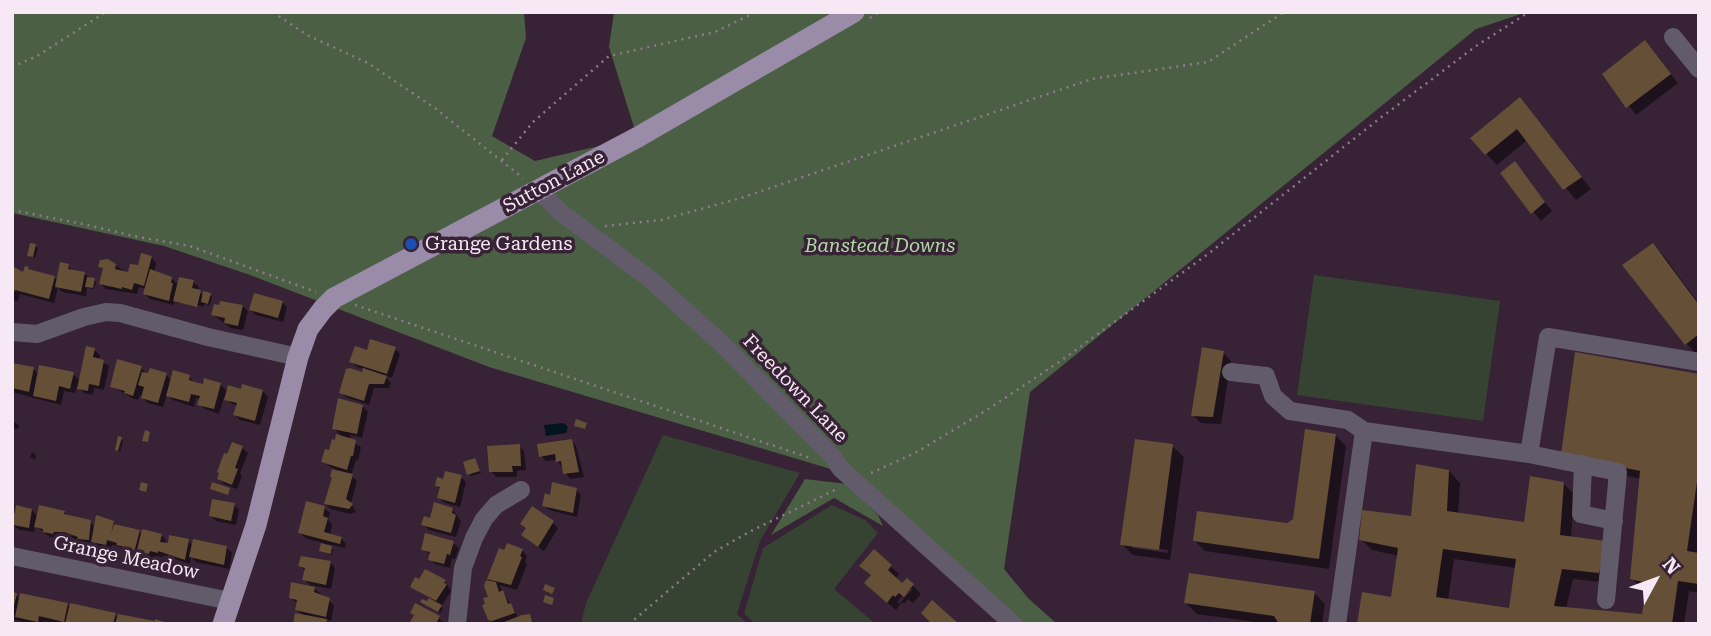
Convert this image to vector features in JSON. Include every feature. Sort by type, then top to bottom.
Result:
[{"type":"main road","name":"Sutton Lane","points":[[223,624],[256,525],[308,329],[334,298],[540,191],[854,12]]},
{"type":"street","points":[[1673,37],[1699,69]]},
{"type":"street","name":"Freedown Lane","points":[[540,191],[559,211],[650,279],[720,342],[854,481],[1013,624]]},
{"type":"street","points":[[12,331],[37,334],[84,317],[106,312],[120,313],[208,337],[299,357]]},
{"type":"street","points":[[1529,454],[1548,337],[1699,362]]},
{"type":"street","points":[[1231,373],[1266,376],[1273,396],[1290,411],[1348,420],[1364,431],[1529,454],[1618,472],[1606,600]]},
{"type":"street","points":[[1337,624],[1364,431]]},
{"type":"street","points":[[1583,464],[1581,514],[1614,521]]},
{"type":"street","points":[[457,624],[463,568],[474,538],[484,519],[496,505],[521,490]]},
{"type":"street","name":"Grange Meadow","points":[[12,556],[230,601]]},
{"type":"path","points":[[12,67],[47,50],[106,12]]},
{"type":"path","points":[[273,12],[307,35],[368,63],[436,109],[540,191]]},
{"type":"path","points":[[502,160],[533,122],[609,56],[715,32],[755,12]]},
{"type":"path","points":[[582,229],[661,219],[741,198],[1092,79],[1209,62],[1284,12]]},
{"type":"path","points":[[629,624],[714,552],[749,532],[915,453],[987,410],[1062,360],[1209,254],[1476,46],[1529,12]]},
{"type":"path","points":[[12,210],[190,246],[253,271],[814,460]]},
{"type":"green space","name":"Banstead Downs","points":[[12,12],[524,12],[526,38],[492,136],[535,161],[637,137],[609,47],[614,12],[1527,12],[1476,29],[1030,392],[1004,569],[1028,598],[1057,624],[1005,624],[854,476],[489,367],[250,275],[164,246],[12,213]]},
{"type":"green space","points":[[1314,275],[1500,301],[1483,421],[1297,395]]},
{"type":"green space","points":[[663,435],[800,473],[760,541],[737,614],[748,624],[581,624],[586,603]]},
{"type":"green space","points":[[805,479],[847,484],[878,515],[883,526],[834,498],[771,535]]},
{"type":"green space","points":[[832,505],[865,520],[878,533],[834,589],[876,624],[756,624],[744,614],[763,548]]},
{"type":"water","points":[[564,423],[568,427],[566,433],[546,436],[544,425]]},
{"type":"building","points":[[1645,40],[1671,74],[1626,108],[1602,74]]},
{"type":"building","points":[[1520,97],[1582,177],[1563,190],[1517,129],[1485,155],[1470,138]]},
{"type":"building","points":[[1515,161],[1545,202],[1531,214],[1500,173]]},
{"type":"building","points":[[30,243],[36,244],[33,257],[27,256]]},
{"type":"building","points":[[1653,243],[1699,305],[1699,334],[1685,345],[1622,265]]},
{"type":"building","points":[[141,253],[152,256],[144,286],[134,283],[132,290],[99,284],[103,268],[98,267],[100,260],[108,259],[116,264],[115,269],[128,272],[130,264],[138,265]]},
{"type":"building","points":[[60,262],[69,264],[68,269],[85,272],[81,292],[55,287]]},
{"type":"building","points":[[25,266],[55,276],[49,299],[15,290],[12,297],[12,268],[23,272]]},
{"type":"building","points":[[150,269],[172,277],[169,301],[143,294]]},
{"type":"building","points":[[87,277],[95,278],[93,288],[85,287]]},
{"type":"building","points":[[179,277],[194,280],[192,288],[201,290],[197,307],[173,301]]},
{"type":"building","points":[[203,291],[211,293],[208,304],[201,302]]},
{"type":"building","points":[[254,293],[283,301],[278,318],[249,310]]},
{"type":"building","points":[[220,301],[243,305],[238,326],[224,323],[225,318],[211,315],[214,304],[219,305]]},
{"type":"building","points":[[370,339],[396,347],[387,374],[349,362],[355,346],[367,350]]},
{"type":"building","points":[[86,346],[95,348],[93,357],[104,360],[99,386],[89,384],[88,391],[77,389]]},
{"type":"building","points":[[1202,347],[1224,351],[1213,417],[1191,416]]},
{"type":"building","points":[[1575,352],[1699,374],[1699,468],[1687,551],[1699,553],[1699,584],[1678,581],[1672,624],[1357,624],[1362,592],[1391,597],[1398,548],[1359,540],[1362,510],[1411,516],[1416,464],[1449,470],[1447,511],[1524,522],[1530,476],[1564,482],[1560,535],[1606,541],[1599,573],[1562,569],[1554,606],[1642,614],[1647,583],[1630,579],[1640,471],[1561,454]],"holes":[[[1443,549],[1516,559],[1509,608],[1436,597]]]},
{"type":"building","points":[[117,359],[142,366],[133,396],[110,387]]},
{"type":"building","points":[[12,363],[34,367],[29,392],[12,388]]},
{"type":"building","points":[[39,365],[74,372],[70,389],[59,386],[56,401],[33,396]]},
{"type":"building","points":[[150,368],[167,373],[158,403],[141,398],[144,387],[138,385],[142,372],[148,373]]},
{"type":"building","points":[[363,368],[387,376],[384,384],[369,384],[364,401],[339,393],[346,369],[362,372]]},
{"type":"building","points":[[173,370],[190,375],[189,380],[195,382],[203,384],[204,378],[221,383],[214,409],[197,405],[200,396],[191,394],[189,402],[166,396]]},
{"type":"building","points":[[242,384],[263,390],[255,421],[233,415],[237,403],[224,400],[228,385],[241,389]]},
{"type":"building","points":[[338,398],[363,405],[357,434],[332,429]]},
{"type":"building","points":[[576,419],[587,423],[585,429],[574,426]]},
{"type":"building","points":[[1305,429],[1336,434],[1319,559],[1193,541],[1197,511],[1287,523],[1293,519]]},
{"type":"building","points":[[145,430],[150,432],[148,442],[142,441]]},
{"type":"building","points":[[336,434],[356,440],[347,470],[321,462],[325,449],[329,450]]},
{"type":"building","points":[[118,436],[122,437],[118,451],[115,450]]},
{"type":"building","points":[[572,439],[579,472],[563,474],[561,461],[556,462],[555,454],[539,457],[537,444]]},
{"type":"building","points":[[1135,439],[1173,444],[1159,550],[1120,545]]},
{"type":"building","points":[[232,442],[243,446],[232,485],[217,479],[217,472],[224,453],[227,454]]},
{"type":"building","points":[[520,444],[521,466],[512,466],[513,472],[489,472],[487,446]]},
{"type":"building","points":[[475,458],[480,471],[467,475],[463,462]]},
{"type":"building","points":[[332,469],[353,474],[346,499],[353,504],[349,509],[324,504]]},
{"type":"building","points":[[445,471],[462,475],[455,503],[437,498],[440,487],[435,486],[437,477],[443,479]]},
{"type":"building","points":[[141,482],[148,484],[146,492],[139,490]]},
{"type":"building","points":[[212,482],[230,488],[228,495],[210,489]]},
{"type":"building","points":[[552,482],[577,488],[573,513],[542,506],[545,493],[550,495]]},
{"type":"building","points":[[212,499],[235,503],[231,521],[209,516]]},
{"type":"building","points":[[306,501],[325,506],[323,516],[328,518],[324,532],[342,537],[340,544],[298,533]]},
{"type":"building","points":[[434,502],[453,508],[452,513],[456,515],[451,533],[421,525],[424,516],[430,518]]},
{"type":"building","points":[[16,505],[32,509],[29,528],[13,525],[12,512],[15,513]]},
{"type":"building","points":[[39,505],[91,520],[89,540],[77,539],[78,537],[64,532],[43,532],[43,529],[34,527]]},
{"type":"building","points":[[532,506],[554,521],[538,547],[521,535],[526,528],[520,524]]},
{"type":"building","points":[[96,515],[114,521],[111,534],[114,524],[140,530],[135,549],[124,549],[125,547],[107,540],[106,545],[91,542]]},
{"type":"building","points":[[142,529],[162,534],[160,542],[168,543],[169,535],[189,539],[185,560],[158,551],[150,551],[149,554],[137,550]]},
{"type":"building","points":[[425,533],[454,541],[444,564],[428,560],[430,552],[421,550]]},
{"type":"building","points":[[193,539],[227,546],[224,565],[189,557]]},
{"type":"building","points":[[321,543],[332,546],[331,554],[319,551]]},
{"type":"building","points":[[507,543],[523,549],[511,585],[487,579],[499,548],[504,550]]},
{"type":"building","points":[[874,549],[892,565],[888,570],[902,583],[907,578],[914,584],[904,597],[899,593],[895,597],[893,595],[887,603],[864,583],[871,575],[859,566]]},
{"type":"building","points":[[301,556],[331,561],[326,585],[302,580],[305,568],[298,566]]},
{"type":"building","points":[[425,569],[446,580],[444,583],[447,584],[436,601],[410,587],[415,577],[419,579]]},
{"type":"building","points":[[1189,573],[1315,591],[1310,624],[1279,624],[1274,616],[1184,603]]},
{"type":"building","points":[[486,580],[496,582],[499,592],[503,590],[515,613],[488,620],[482,605],[485,604],[483,598],[488,597],[484,586]]},
{"type":"building","points":[[291,582],[315,587],[314,592],[330,598],[326,617],[295,610],[297,600],[289,598]]},
{"type":"building","points":[[545,584],[555,588],[552,594],[543,590]]},
{"type":"building","points":[[12,592],[17,593],[13,610],[12,610]]},
{"type":"building","points":[[20,593],[68,603],[64,622],[39,616],[38,622],[15,617]]},
{"type":"building","points":[[545,595],[554,598],[552,605],[543,602]]},
{"type":"building","points":[[429,598],[442,605],[438,612],[420,602]]},
{"type":"building","points":[[932,600],[959,624],[932,624],[921,613]]},
{"type":"building","points":[[70,603],[116,613],[113,624],[65,624]]},
{"type":"building","points":[[415,603],[440,616],[436,624],[409,624],[414,615],[410,613]]},
{"type":"building","points":[[295,613],[327,619],[326,624],[293,624]]},
{"type":"building","points":[[118,614],[155,619],[171,624],[115,624]]},
{"type":"building","points":[[530,614],[533,624],[499,624],[522,615]]},
{"type":"place","name":"Grange Gardens","points":[[411,244]]}]
